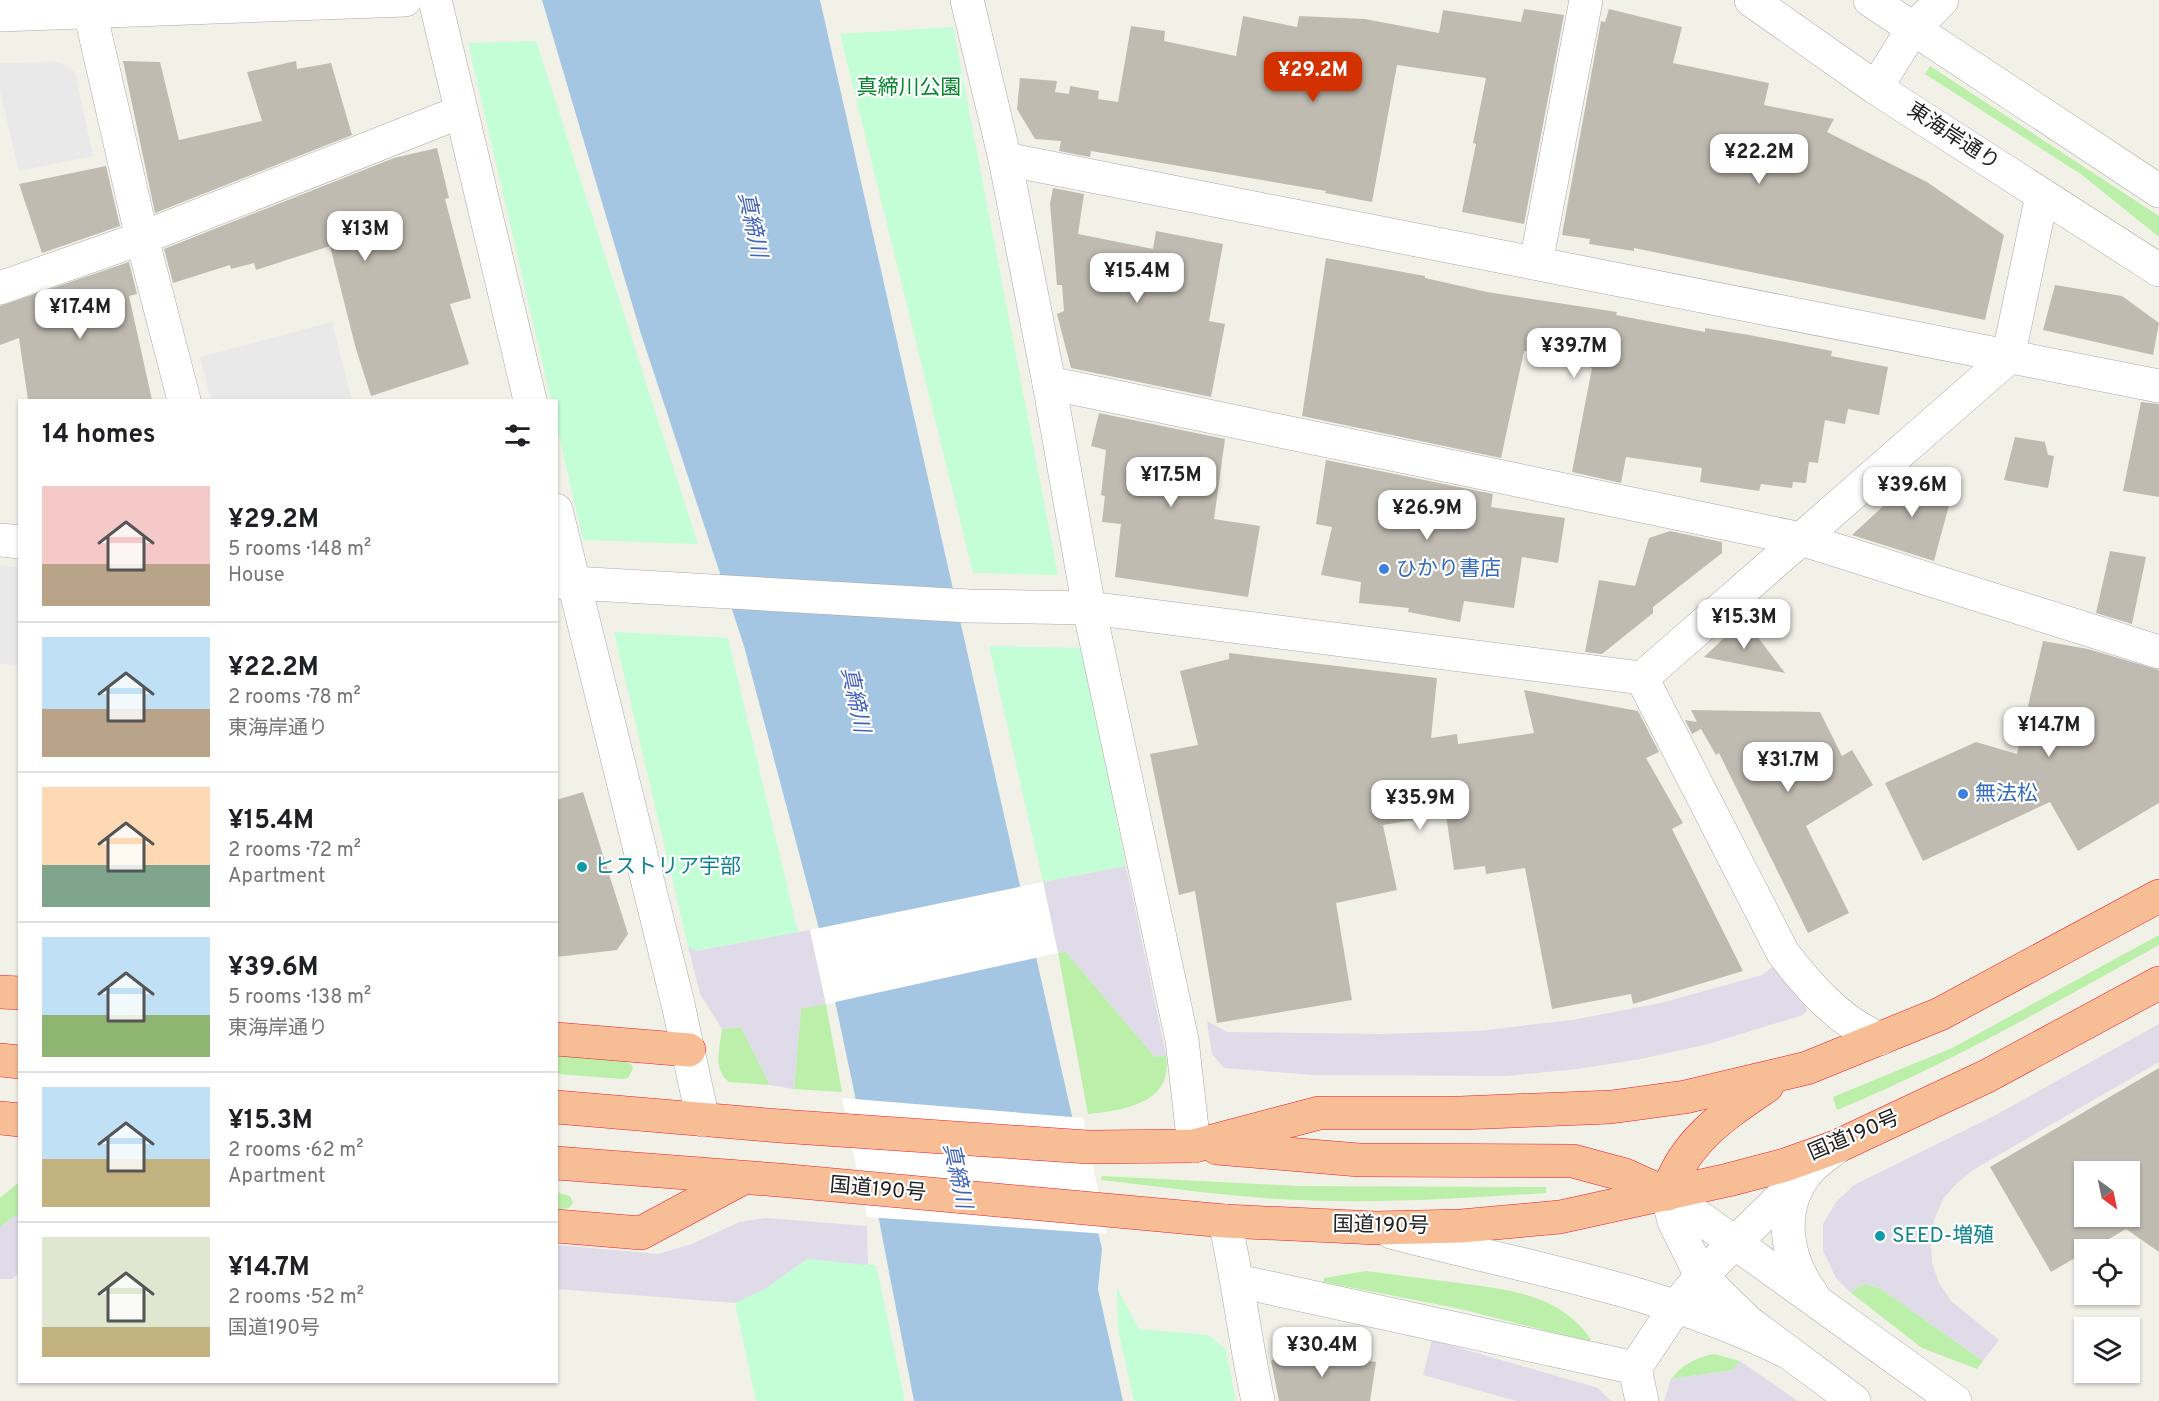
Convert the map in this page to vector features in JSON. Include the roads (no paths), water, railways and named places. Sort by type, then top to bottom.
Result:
[{"type":"highway","points":[[558,1107],[849,1131],[1088,1147],[1194,1146],[1359,1160],[1573,1161],[1625,1175],[1667,1194],[1674,1171],[1690,1147],[1713,1124],[1770,1084],[1880,1039],[1992,988],[2159,896]]},
{"type":"highway","name":"国道190号","points":[[558,1163],[1225,1221],[1376,1228],[1461,1226],[1560,1217],[1785,1165],[1838,1146],[1987,1076],[2159,983]]},
{"type":"highway","points":[[0,992],[18,993]]},
{"type":"highway","points":[[558,1039],[689,1050]]},
{"type":"highway","points":[[0,1060],[18,1062]]},
{"type":"highway","points":[[1194,1146],[1319,1113],[1470,1113],[1611,1107],[1685,1097],[1807,1068]]},
{"type":"highway","points":[[0,1118],[18,1120]]},
{"type":"highway","points":[[558,1226],[641,1233],[743,1178]]},
{"type":"street","points":[[0,15],[405,0]]},
{"type":"street","points":[[435,0],[530,399]]},
{"type":"street","points":[[967,0],[1005,159],[1049,383],[1089,608],[1182,1040],[1194,1146]]},
{"type":"street","points":[[1536,263],[1586,0]]},
{"type":"street","name":"東海岸通り","points":[[1751,0],[1876,88],[2159,270]]},
{"type":"street","points":[[1870,0],[1912,30],[2159,191]]},
{"type":"street","points":[[1876,88],[1912,30],[1942,0]]},
{"type":"street","points":[[90,12],[142,238],[184,399]]},
{"type":"street","points":[[0,288],[142,238],[460,112]]},
{"type":"street","points":[[1005,159],[2159,386]]},
{"type":"street","points":[[566,583],[969,606],[1089,608],[1642,678],[2008,358],[2042,195]]},
{"type":"street","points":[[1049,383],[1801,539],[2159,652]]},
{"type":"street","points":[[558,525],[566,583],[689,1050],[704,1120]]},
{"type":"street","points":[[0,540],[18,542]]},
{"type":"street","points":[[1642,678],[1783,953],[1801,977],[1843,1018],[1880,1039]]},
{"type":"street","points":[[1642,1401],[1635,1368],[1675,1308],[1701,1276],[1734,1243],[1810,1169],[1838,1146]]},
{"type":"street","points":[[1810,1169],[1799,1185],[1789,1210],[1789,1248],[1796,1267],[1819,1303]]},
{"type":"street","points":[[1667,1194],[1955,1401]]},
{"type":"street","points":[[1667,1194],[1678,1230],[1701,1276],[1728,1303],[1785,1351],[1854,1401]]},
{"type":"street","points":[[1225,1221],[1238,1281],[1243,1330],[1258,1401]]},
{"type":"street","points":[[1376,1228],[1585,1280],[1746,1332],[1785,1351]]},
{"type":"street","points":[[1238,1281],[1635,1368]]},
{"type":"water","name":"真締川","points":[[542,0],[820,0],[1102,1249],[1098,1289],[1123,1401],[914,1401],[853,1086],[822,940],[744,646],[641,334]]},
{"type":"place","name":"ひかり書店","points":[[1384,569]]},
{"type":"place","name":"無法松","points":[[1963,794]]},
{"type":"place","name":"ヒストリア宇部","points":[[582,867]]},
{"type":"place","name":"SEED-増殖","points":[[1880,1236]]},
{"type":"park label","name":"真締川公園","points":[[909,88]]}]
